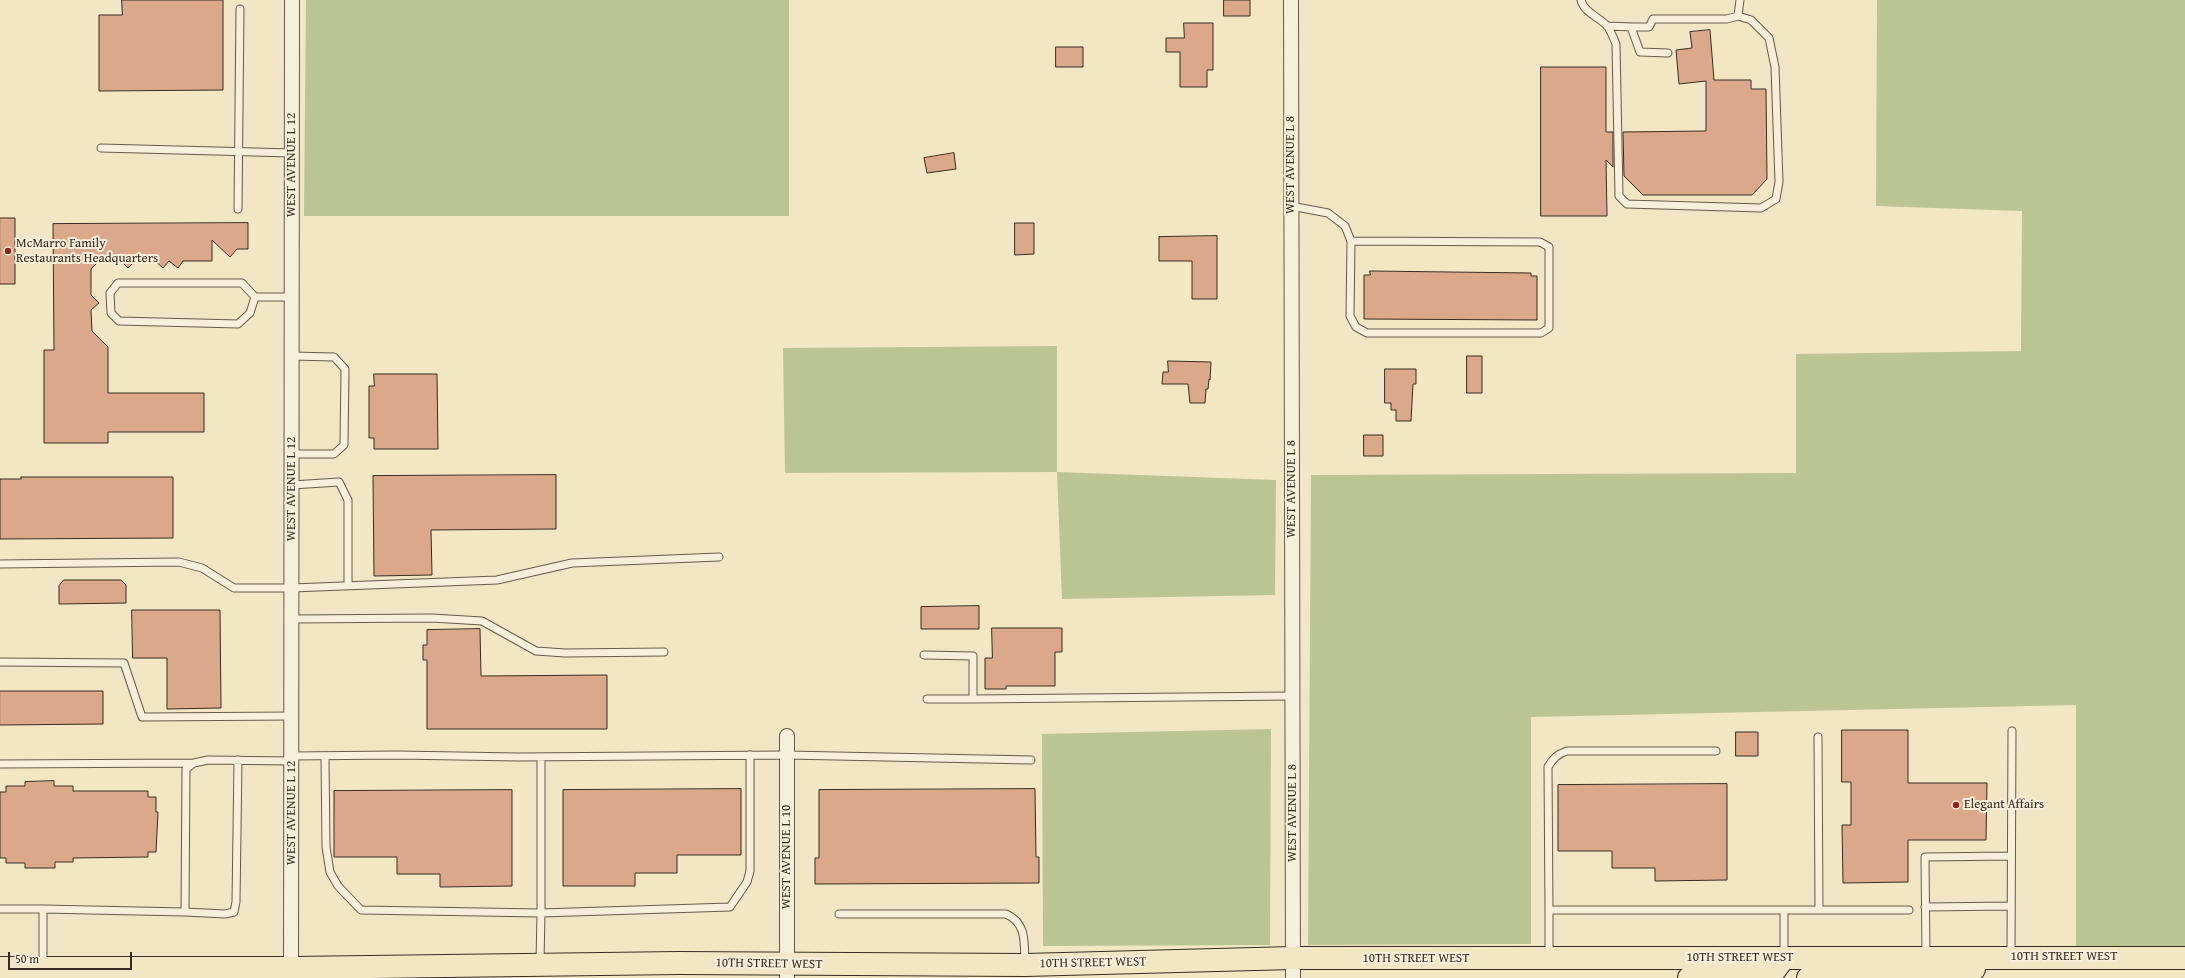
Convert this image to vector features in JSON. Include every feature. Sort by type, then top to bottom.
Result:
[{"type":"main road","name":"10TH STREET WEST","points":[[0,968],[291,973],[679,963],[787,972],[1169,961],[1293,968],[1549,959],[2005,957],[2185,958]]},
{"type":"main road","points":[[1808,978],[1818,975],[1846,974],[1955,973],[1979,968],[2005,957]]},
{"type":"main road","points":[[1689,978],[1762,975],[1775,970],[1784,958]]},
{"type":"main road","points":[[1072,978],[1123,977],[1145,971],[1169,961]]},
{"type":"street","name":"WEST AVENUE L 12","points":[[291,973],[292,0]]},
{"type":"street","name":"WEST AVENUE L 8","points":[[1290,0],[1293,968]]},
{"type":"street","name":"WEST AVENUE L 10","points":[[787,736],[787,972]]},
{"type":"lane","points":[[1581,0],[1582,4],[1593,16],[1607,26],[1616,44],[1619,196],[1628,204],[1762,208],[1776,199],[1779,182],[1775,66],[1769,38],[1751,20],[1738,16],[1727,19],[1653,19],[1649,27],[1607,26]]},
{"type":"lane","points":[[1738,16],[1740,0]]},
{"type":"lane","points":[[238,209],[240,9]]},
{"type":"lane","points":[[1634,27],[1631,27],[1640,52],[1668,53]]},
{"type":"lane","points":[[101,148],[292,153]]},
{"type":"lane","points":[[1291,206],[1328,213],[1345,226],[1351,241],[1350,316],[1356,327],[1367,333],[1541,333],[1549,328],[1549,247],[1540,242],[1351,241]]},
{"type":"lane","points":[[255,297],[250,313],[238,324],[119,321],[111,313],[110,294],[118,283],[242,283],[255,297],[292,297]]},
{"type":"lane","points":[[292,356],[334,357],[345,369],[344,445],[334,454],[292,454]]},
{"type":"lane","points":[[292,485],[339,482],[348,500],[348,586]]},
{"type":"lane","points":[[0,564],[179,562],[202,568],[234,588],[292,588],[497,580],[572,562],[719,557]]},
{"type":"lane","points":[[292,619],[432,618],[482,621],[536,651],[565,653],[664,652]]},
{"type":"lane","points":[[924,655],[973,656],[973,699]]},
{"type":"lane","points":[[0,662],[124,663],[142,717],[292,716]]},
{"type":"lane","points":[[927,699],[1292,696]]},
{"type":"lane","points":[[2005,957],[2011,906],[2012,731]]},
{"type":"lane","points":[[1818,737],[1819,910]]},
{"type":"lane","points":[[1549,959],[1548,767],[1552,760],[1558,754],[1568,751],[1716,751]]},
{"type":"lane","points":[[0,764],[194,763],[208,760],[397,755],[541,757],[787,755],[1031,760]]},
{"type":"lane","points":[[325,756],[326,846],[330,872],[338,886],[361,910],[540,913],[730,907],[744,888],[750,871],[750,755]]},
{"type":"lane","points":[[540,966],[541,757]]},
{"type":"lane","points":[[0,909],[225,914],[234,912],[236,902],[238,760]]},
{"type":"lane","points":[[185,912],[186,769],[194,763]]},
{"type":"lane","points":[[1926,958],[1925,857],[2011,856]]},
{"type":"lane","points":[[1925,907],[2011,906]]},
{"type":"lane","points":[[43,909],[43,968]]},
{"type":"lane","points":[[1549,910],[1909,910]]},
{"type":"lane","points":[[1784,910],[1784,958]]},
{"type":"lane","points":[[839,914],[1006,914],[1015,918],[1023,930],[1025,965]]},
{"type":"green space","points":[[306,0],[789,0],[789,216],[304,216]]},
{"type":"green space","points":[[1877,0],[2185,0],[2185,956],[2076,956],[2076,705],[1531,717],[1531,944],[1308,945],[1311,475],[1796,473],[1796,354],[2021,351],[2022,211],[1876,206]]},
{"type":"green space","points":[[1057,346],[1057,472],[785,473],[783,348]]},
{"type":"green space","points":[[1057,472],[1276,480],[1275,595],[1062,599]]},
{"type":"green space","points":[[1271,729],[1270,945],[1043,946],[1042,734]]},
{"type":"building","points":[[122,0],[223,0],[223,90],[99,91],[99,15],[122,15]]},
{"type":"building","points":[[1224,0],[1250,0],[1250,16],[1224,16]]},
{"type":"building","points":[[1184,23],[1213,23],[1213,70],[1207,70],[1207,87],[1180,87],[1180,52],[1166,52],[1166,38],[1184,38]]},
{"type":"building","points":[[1710,30],[1714,80],[1751,80],[1751,89],[1766,89],[1767,179],[1752,195],[1643,195],[1624,176],[1623,132],[1706,131],[1706,81],[1679,84],[1676,50],[1692,48],[1690,32]]},
{"type":"building","points":[[1056,47],[1083,47],[1083,67],[1056,67]]},
{"type":"building","points":[[1541,67],[1606,67],[1606,132],[1613,132],[1613,167],[1606,160],[1607,216],[1541,216]]},
{"type":"building","points":[[954,153],[956,169],[927,173],[924,158]]},
{"type":"building","name":"McMarro Family Restaurants Headquarters","points":[[0,218],[15,218],[15,284],[0,284]]},
{"type":"building","points":[[248,223],[248,249],[237,249],[230,257],[212,240],[212,261],[183,261],[178,268],[169,261],[163,268],[155,261],[135,261],[128,268],[121,261],[99,261],[91,269],[91,295],[99,303],[91,310],[92,331],[108,347],[108,393],[204,393],[204,432],[108,432],[108,443],[44,443],[44,350],[54,350],[53,224]]},
{"type":"building","points":[[1015,223],[1034,223],[1034,254],[1015,255]]},
{"type":"building","points":[[1217,236],[1217,299],[1192,299],[1192,261],[1159,261],[1159,237]]},
{"type":"building","points":[[1370,271],[1531,273],[1531,276],[1537,276],[1537,320],[1364,319],[1364,275],[1370,275]]},
{"type":"building","points":[[1467,356],[1482,356],[1482,393],[1467,393]]},
{"type":"building","points":[[1168,361],[1211,362],[1210,380],[1209,379],[1208,389],[1206,389],[1205,403],[1190,403],[1188,384],[1162,384],[1163,372],[1168,372]]},
{"type":"building","points":[[1385,369],[1416,369],[1416,384],[1413,384],[1411,421],[1396,421],[1396,410],[1391,410],[1391,403],[1385,403]]},
{"type":"building","points":[[374,374],[437,374],[438,449],[374,449],[374,438],[369,438],[369,386],[374,386]]},
{"type":"building","points":[[1364,435],[1383,435],[1383,456],[1364,456]]},
{"type":"building","points":[[556,475],[556,529],[431,530],[432,575],[374,576],[373,476]]},
{"type":"building","points":[[21,477],[173,477],[173,538],[0,539],[0,479],[21,479]]},
{"type":"building","points":[[64,580],[121,580],[126,585],[126,603],[59,604],[59,586]]},
{"type":"building","points":[[979,606],[979,629],[921,629],[921,607]]},
{"type":"building","points":[[132,610],[220,610],[221,708],[167,709],[167,658],[133,658]]},
{"type":"building","points":[[992,628],[1062,628],[1062,652],[1055,652],[1055,686],[1006,686],[1006,689],[985,689],[985,658],[992,658]]},
{"type":"building","points":[[480,629],[481,676],[607,675],[607,729],[427,729],[427,660],[423,660],[423,645],[427,645],[427,630]]},
{"type":"building","points":[[0,691],[103,691],[103,724],[0,725]]},
{"type":"building","points":[[1842,730],[1908,730],[1908,783],[1987,783],[1986,840],[1908,840],[1908,882],[1843,883],[1842,825],[1851,825],[1851,782],[1842,782]]},
{"type":"building","points":[[1736,732],[1758,732],[1758,756],[1736,756]]},
{"type":"building","points":[[54,781],[54,786],[73,786],[73,791],[148,791],[148,797],[156,797],[156,812],[158,812],[156,852],[148,852],[148,857],[73,858],[73,862],[55,862],[55,868],[25,868],[25,863],[6,863],[6,858],[0,858],[0,792],[6,792],[6,786],[25,786],[25,782]]},
{"type":"building","points":[[1727,784],[1727,880],[1655,881],[1655,868],[1612,868],[1612,851],[1558,851],[1558,785]]},
{"type":"building","points":[[741,789],[741,855],[677,855],[677,873],[635,873],[635,886],[563,886],[563,790]]},
{"type":"building","points":[[1035,789],[1036,857],[1039,857],[1039,883],[815,884],[815,858],[819,858],[819,790]]},
{"type":"building","points":[[512,790],[512,886],[440,887],[440,874],[397,874],[397,857],[334,857],[334,791]]},
{"type":"place","name":"McMarro Family Restaurants Headquarters","points":[[8,251]]},
{"type":"place","name":"Elegant Affairs","points":[[1956,805]]}]
